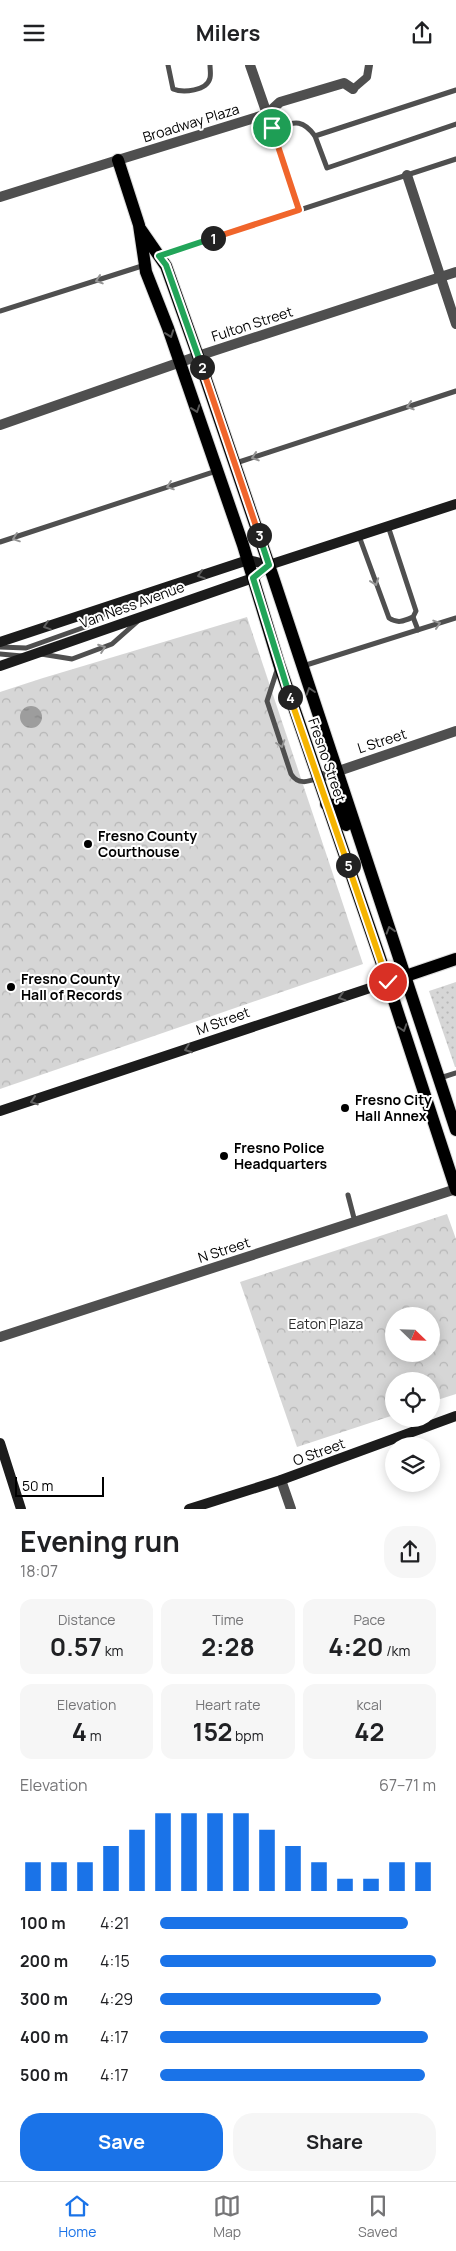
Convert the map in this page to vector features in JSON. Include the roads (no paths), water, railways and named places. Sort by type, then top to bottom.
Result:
[{"type":"main road","name":"Fresno Street","points":[[118,160],[139,225],[145,265],[248,560],[279,664],[388,982],[456,1189]]},
{"type":"main road","name":"Fresno Street","points":[[139,225],[166,265],[198,356],[456,1130]]},
{"type":"main road","name":"Van Ness Avenue","points":[[0,666],[253,578],[269,565],[456,504]]},
{"type":"main road","name":"Van Ness Avenue","points":[[0,642],[248,560]]},
{"type":"main road","points":[[248,560],[269,565]]},
{"type":"main road","points":[[326,804],[337,805],[340,808],[363,871],[377,890]]},
{"type":"main road","name":"M Street","points":[[0,1111],[456,959]]},
{"type":"main road","name":"O Street","points":[[189,1509],[281,1480],[456,1416]]},
{"type":"main road","points":[[0,1443],[21,1509]]},
{"type":"street","points":[[250,65],[267,114]]},
{"type":"street","points":[[354,89],[367,77],[369,65]]},
{"type":"street","name":"Broadway Plaza","points":[[0,197],[267,114],[280,102],[344,83],[354,89]]},
{"type":"street","points":[[407,175],[456,324]]},
{"type":"street","name":"Fulton Street","points":[[0,425],[198,356],[456,272]]},
{"type":"street","name":"L Street","points":[[318,778],[456,731]]},
{"type":"street","name":"N Street","points":[[0,1337],[456,1189]]},
{"type":"street","points":[[281,1480],[291,1509]]},
{"type":"lane","points":[[168,65],[173,89],[179,92],[203,87],[207,84],[210,77],[210,65]]},
{"type":"lane","points":[[315,136],[456,90]]},
{"type":"lane","points":[[267,114],[299,210]]},
{"type":"lane","points":[[272,128],[296,122],[306,125],[315,136],[326,168],[456,124]]},
{"type":"lane","points":[[159,256],[456,159]]},
{"type":"lane","points":[[0,311],[145,265]]},
{"type":"lane","points":[[233,464],[456,391]]},
{"type":"lane","points":[[0,542],[217,470]]},
{"type":"lane","points":[[359,536],[389,618],[395,622],[403,622],[413,617],[416,611],[388,526]]},
{"type":"lane","points":[[0,647],[26,648],[85,627],[127,599]]},
{"type":"lane","points":[[0,654],[72,659],[112,644],[145,615]]},
{"type":"lane","points":[[413,617],[418,630]]},
{"type":"lane","points":[[302,666],[456,617]]},
{"type":"lane","points":[[279,664],[266,701],[294,779],[307,782],[318,778]]},
{"type":"lane","points":[[439,1079],[456,1073]]},
{"type":"lane","points":[[348,1195],[355,1222]]},
{"type":"water","points":[[31,706],[39,709],[42,717],[39,725],[31,728],[23,725],[20,717],[23,709]]},
{"type":"place","name":"Fresno County Courthouse","points":[[88,844]]},
{"type":"place","name":"Fresno County Hall of Records","points":[[11,987]]},
{"type":"place","name":"Fresno City Hall Annex","points":[[345,1108]]},
{"type":"place","name":"Fresno Police Headquarters","points":[[224,1156]]},
{"type":"park label","name":"Eaton Plaza","points":[[326,1324]]}]
